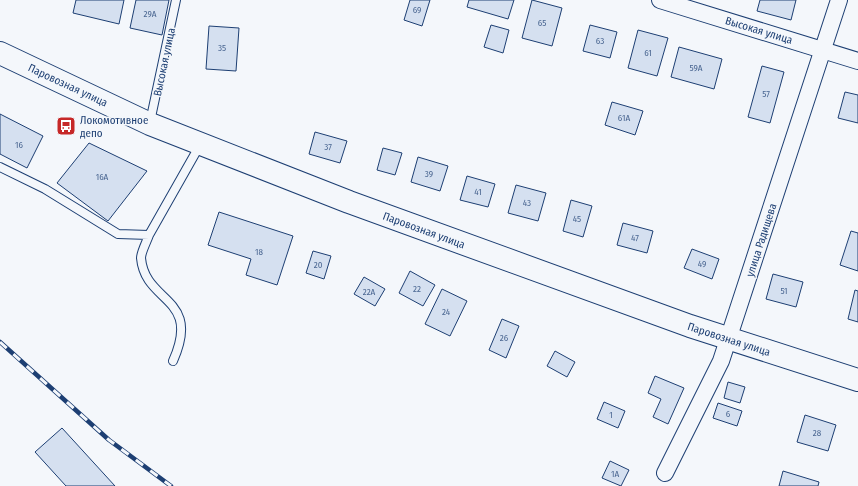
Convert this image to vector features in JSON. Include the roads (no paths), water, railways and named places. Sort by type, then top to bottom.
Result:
[{"type":"main road","name":"Паровозная улица","points":[[0,53],[150,124],[200,145],[349,202],[729,339],[858,380]]},
{"type":"street","name":"Высокая улица","points":[[660,0],[858,60]]},
{"type":"street","name":"улица Радищева","points":[[665,473],[720,361],[729,339],[839,0]]},
{"type":"lane","name":"Высокая улица","points":[[150,124],[176,0]]},
{"type":"lane","points":[[173,361],[180,346],[183,324],[176,309],[146,276],[141,257],[149,235],[200,145]]},
{"type":"lane","points":[[0,166],[45,189],[118,234],[149,235]]},
{"type":"railway","points":[[0,342],[109,440],[171,486]]},
{"type":"place","name":"Локомотивное депо","points":[[66,126]]}]
